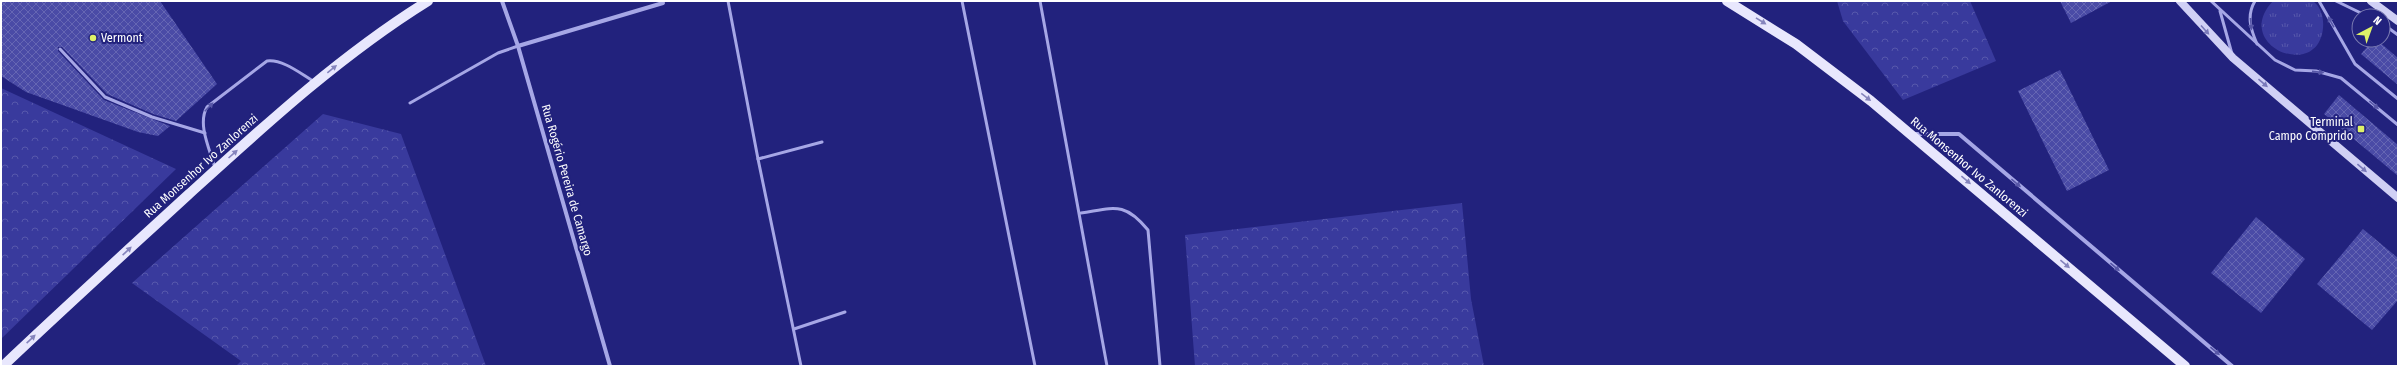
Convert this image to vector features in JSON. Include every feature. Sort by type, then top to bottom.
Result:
[{"type":"main road","name":"Rua Monsenhor Ivo Zanlorenzi","points":[[3,366],[216,169],[315,82],[394,22],[428,1]]},
{"type":"main road","name":"Rua Monsenhor Ivo Zanlorenzi","points":[[1727,1],[1796,44],[1911,134],[2185,366]]},
{"type":"street","name":"Rua Rogério Pereira de Camargo","points":[[502,1],[518,46],[610,366]]},
{"type":"street","points":[[2180,1],[2233,58],[2398,198]]},
{"type":"street","points":[[2372,1],[2398,21]]},
{"type":"street","points":[[518,46],[663,4]]},
{"type":"street","points":[[1911,134],[1959,134],[2232,366]]},
{"type":"lane","points":[[728,1],[758,159],[801,366]]},
{"type":"lane","points":[[962,1],[1035,366]]},
{"type":"lane","points":[[1040,1],[1080,213],[1106,366]]},
{"type":"lane","points":[[2211,1],[2259,47],[2275,60],[2295,70],[2316,71],[2341,78],[2398,125]]},
{"type":"lane","points":[[2254,1],[2250,9],[2250,29],[2259,47]]},
{"type":"lane","points":[[2319,1],[2355,64],[2398,99]]},
{"type":"lane","points":[[2336,1],[2351,8]]},
{"type":"lane","points":[[2220,9],[2233,58]]},
{"type":"lane","points":[[410,103],[498,53],[518,46]]},
{"type":"lane","points":[[60,49],[105,97],[152,117],[205,133]]},
{"type":"lane","points":[[216,169],[205,133],[202,115],[207,107],[267,61],[273,60],[285,65],[315,82]]},
{"type":"lane","points":[[758,159],[822,142]]},
{"type":"lane","points":[[1080,213],[1118,208],[1136,215],[1148,230],[1160,366]]},
{"type":"lane","points":[[794,329],[845,312]]},
{"type":"green space","points":[[1837,1],[1970,1],[1996,61],[1903,100],[1843,21]]},
{"type":"green space","points":[[2273,1],[2313,1],[2316,3],[2321,13],[2323,24],[2318,44],[2307,53],[2294,55],[2280,51],[2269,43],[2262,31],[2263,17]]},
{"type":"green space","points":[[1,88],[176,169],[1,339]]},
{"type":"green space","points":[[323,114],[401,134],[486,366],[236,366],[241,361],[132,283]]},
{"type":"green space","points":[[1462,203],[1471,299],[1484,366],[1195,366],[1185,235]]},
{"type":"building","name":"Vermont","points":[[1,1],[160,1],[217,84],[176,121],[153,114],[107,94],[62,47],[58,47],[58,51],[104,100],[170,126],[158,136],[138,132],[26,92],[1,76]]},
{"type":"building","points":[[2060,1],[2112,1],[2071,23]]},
{"type":"building","points":[[2366,48],[2386,48],[2398,58],[2398,85],[2361,54]]},
{"type":"building","points":[[2060,70],[2109,170],[2067,191],[2018,91]]},
{"type":"building","name":"Terminal Campo Comprido","points":[[2339,95],[2398,145],[2398,176],[2324,114]]},
{"type":"building","points":[[2256,217],[2305,259],[2261,313],[2211,273]]},
{"type":"building","points":[[2363,229],[2398,258],[2398,300],[2372,330],[2317,284]]},
{"type":"place","name":"Vermont","points":[[93,38]]},
{"type":"place","name":"Terminal Campo Comprido","points":[[2361,129]]}]
